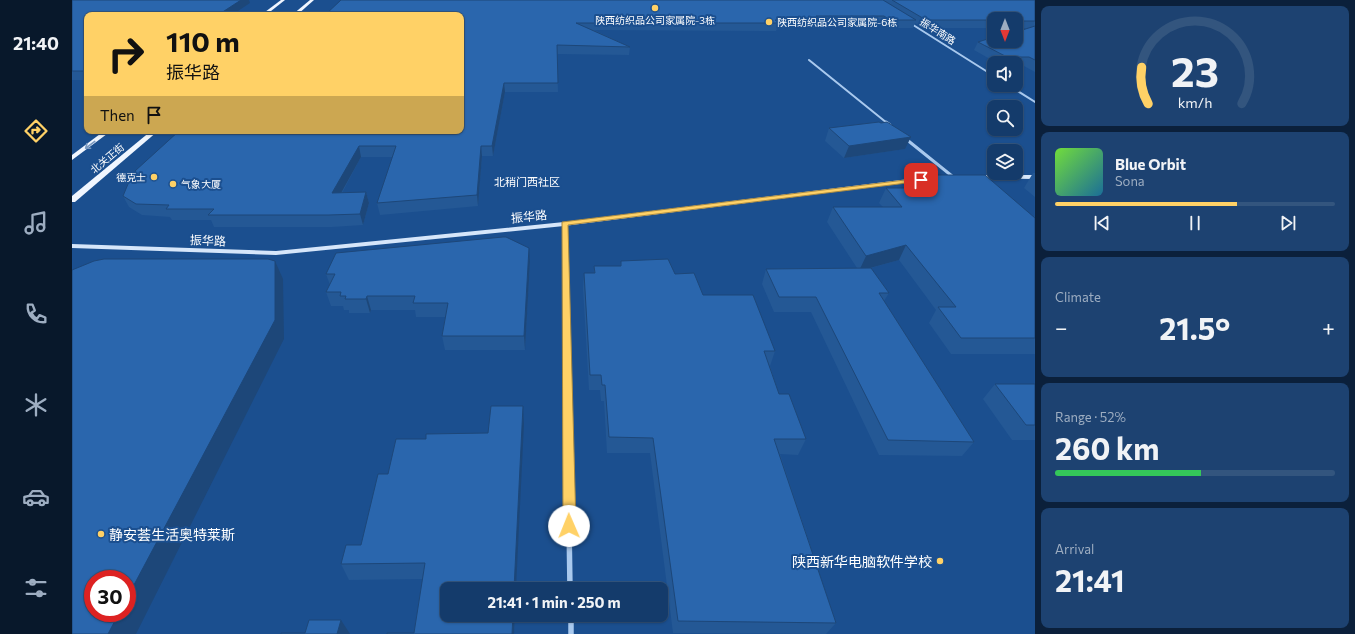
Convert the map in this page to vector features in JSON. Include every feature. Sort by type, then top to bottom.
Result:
[{"type":"main road","points":[[267,12],[283,0]]},
{"type":"main road","points":[[298,12],[312,0]]},
{"type":"main road","name":"北关正街","points":[[72,158],[104,134]]},
{"type":"main road","name":"北关正街","points":[[72,200],[151,134]]},
{"type":"street","name":"振华南路","points":[[907,21],[987,72]]},
{"type":"street","points":[[809,60],[890,126]]},
{"type":"street","points":[[1019,92],[1035,102]]},
{"type":"street","points":[[902,136],[952,176]]},
{"type":"street","points":[[944,177],[960,176]]},
{"type":"street","points":[[967,176],[1035,177]]},
{"type":"street","points":[[982,177],[988,182]]},
{"type":"street","name":"振华路","points":[[72,246],[276,253],[564,224],[936,178]]},
{"type":"street","points":[[564,224],[570,582]]},
{"type":"street","points":[[571,622],[571,634]]},
{"type":"building","points":[[72,0],[241,0],[223,12],[84,12],[84,71],[72,71]]},
{"type":"building","points":[[341,0],[883,0],[916,20],[890,20],[884,16],[816,16],[821,20],[775,20],[778,23],[576,23],[630,47],[557,45],[558,83],[504,83],[492,146],[481,146],[477,195],[377,203],[396,146],[359,146],[332,193],[366,192],[360,214],[208,215],[214,209],[166,209],[169,205],[136,204],[123,196],[128,184],[138,175],[135,171],[176,134],[464,134],[464,12],[328,12]]},
{"type":"building","points":[[892,0],[1035,0],[1035,21],[1023,21],[1023,12],[987,12],[987,20],[926,20]]},
{"type":"building","points":[[1035,26],[1035,60],[1023,56],[1005,56],[990,48],[1023,48],[1023,30]]},
{"type":"building","points":[[987,39],[987,47],[978,42]]},
{"type":"building","points":[[887,122],[911,137],[849,146],[829,128]]},
{"type":"building","points":[[918,175],[985,175],[987,177],[987,180],[991,180],[1035,218],[1035,338],[961,338],[938,307],[956,307],[906,245],[866,256],[833,207],[902,207],[886,188],[931,188]]},
{"type":"building","points":[[506,237],[529,248],[524,336],[442,336],[448,303],[413,303],[415,296],[367,296],[366,299],[345,299],[346,296],[340,296],[341,292],[326,292],[335,274],[326,274],[336,253]]},
{"type":"building","points":[[104,259],[268,259],[275,261],[275,320],[136,581],[136,570],[84,570],[84,622],[114,622],[108,634],[72,634],[72,270],[94,261]]},
{"type":"building","points":[[668,259],[675,274],[694,273],[703,295],[753,295],[775,351],[764,351],[779,394],[789,394],[806,439],[774,439],[836,623],[678,621],[653,438],[609,437],[605,385],[602,385],[601,375],[590,375],[584,273],[595,273],[594,266],[621,266],[621,261]]},
{"type":"building","points":[[871,268],[889,293],[879,293],[974,442],[888,440],[816,297],[779,297],[766,269]]},
{"type":"building","points":[[995,384],[1035,384],[1035,425],[1026,425]]},
{"type":"building","points":[[491,406],[523,406],[514,582],[440,582],[440,622],[513,622],[512,634],[387,634],[414,633],[425,563],[341,564],[346,545],[361,545],[378,474],[388,474],[396,439],[426,439],[426,434],[488,433]]},
{"type":"building","points":[[309,620],[341,620],[337,634],[281,634],[305,633]]},
{"type":"place","name":"陕西纺织品公司家属院-3栋","points":[[655,8]]},
{"type":"place","name":"陕西纺织品公司家属院-6栋","points":[[769,22]]},
{"type":"place","name":"德克士","points":[[154,177]]},
{"type":"place","name":"气象大厦","points":[[173,184]]},
{"type":"place","name":"静安荟生活奥特莱斯","points":[[101,534]]},
{"type":"place","name":"陕西新华电脑软件学校","points":[[940,561]]},
{"type":"district","name":"北稍门西社区","points":[[527,181]]},
{"type":"route","points":[[569,526],[564,224],[921,180]]}]
